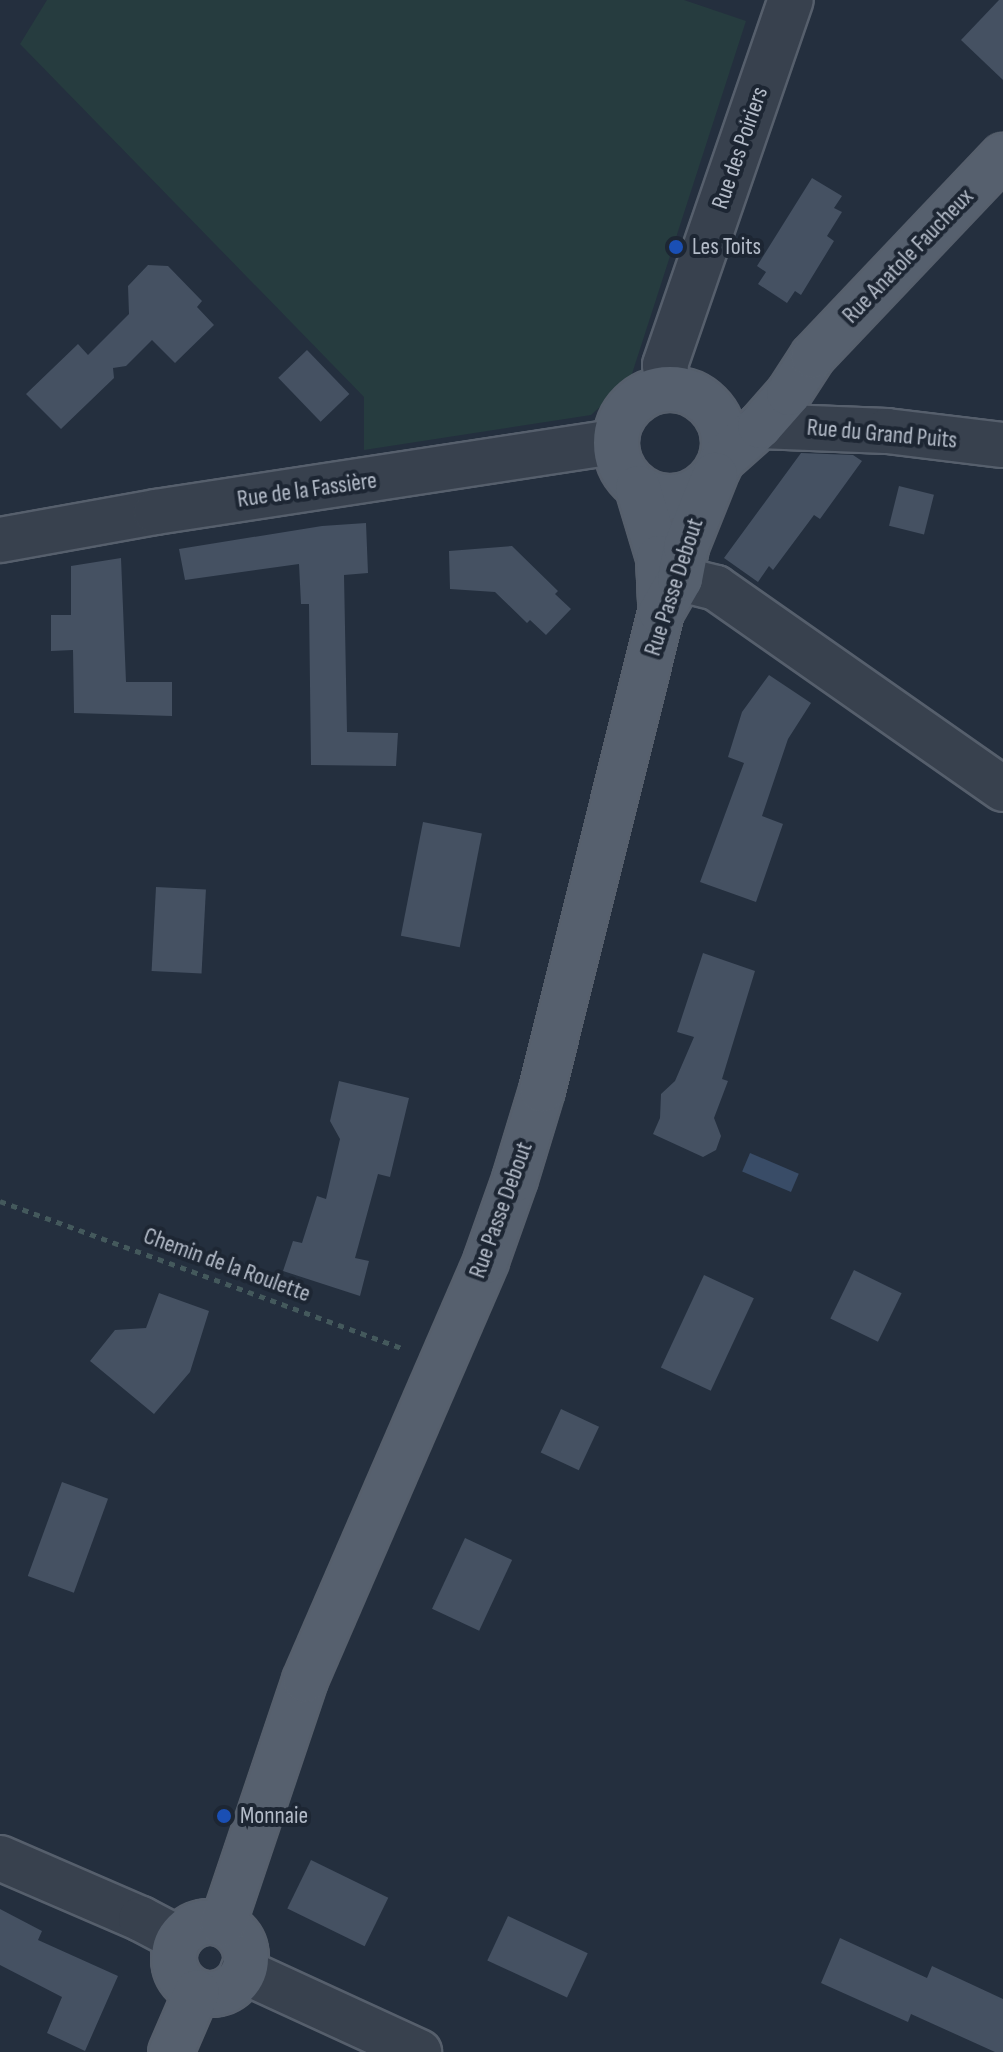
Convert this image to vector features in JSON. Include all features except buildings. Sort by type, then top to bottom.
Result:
[{"type":"main road","name":"Rue Anatole Faucheux","points":[[719,467],[789,393],[813,356],[1003,156]]},
{"type":"main road","name":"Rue Anatole Faucheux","points":[[712,407],[759,390],[813,356]]},
{"type":"main road","points":[[638,488],[653,495],[678,497],[703,488],[719,467],[725,442],[721,423],[712,407],[697,395],[668,389],[643,395],[629,408],[619,424],[615,442],[617,459],[638,488],[671,595]]},
{"type":"main road","name":"Rue Passe Debout","points":[[223,1924],[305,1680],[486,1261],[520,1164],[671,595],[686,547],[719,467]]},
{"type":"main road","points":[[198,1924],[223,1924],[242,1941],[246,1953],[243,1971],[233,1986],[222,1992],[197,1992],[176,1972],[174,1960],[179,1939],[198,1924]]},
{"type":"main road","points":[[171,2052],[197,1992]]},
{"type":"street","name":"Rue des Poiriers","points":[[668,389],[665,365],[791,0]]},
{"type":"street","name":"Rue du Grand Puits","points":[[760,426],[887,431],[1003,445]]},
{"type":"street","name":"Rue de la Fassière","points":[[0,540],[156,512],[615,442]]},
{"type":"street","points":[[671,595],[716,588],[1003,789]]},
{"type":"street","points":[[0,1858],[141,1919],[179,1939]]},
{"type":"street","points":[[243,1971],[419,2052]]},
{"type":"path","name":"Chemin de la Roulette","points":[[0,1201],[441,1362]]},
{"type":"green space","points":[[47,0],[684,0],[746,21],[630,380],[591,415],[364,450],[364,397],[20,44]]},
{"type":"water","points":[[750,1153],[799,1174],[791,1192],[742,1171]]},
{"type":"place","name":"Les Toits","points":[[676,247]]},
{"type":"place","name":"Monnaie","points":[[224,1816]]}]
